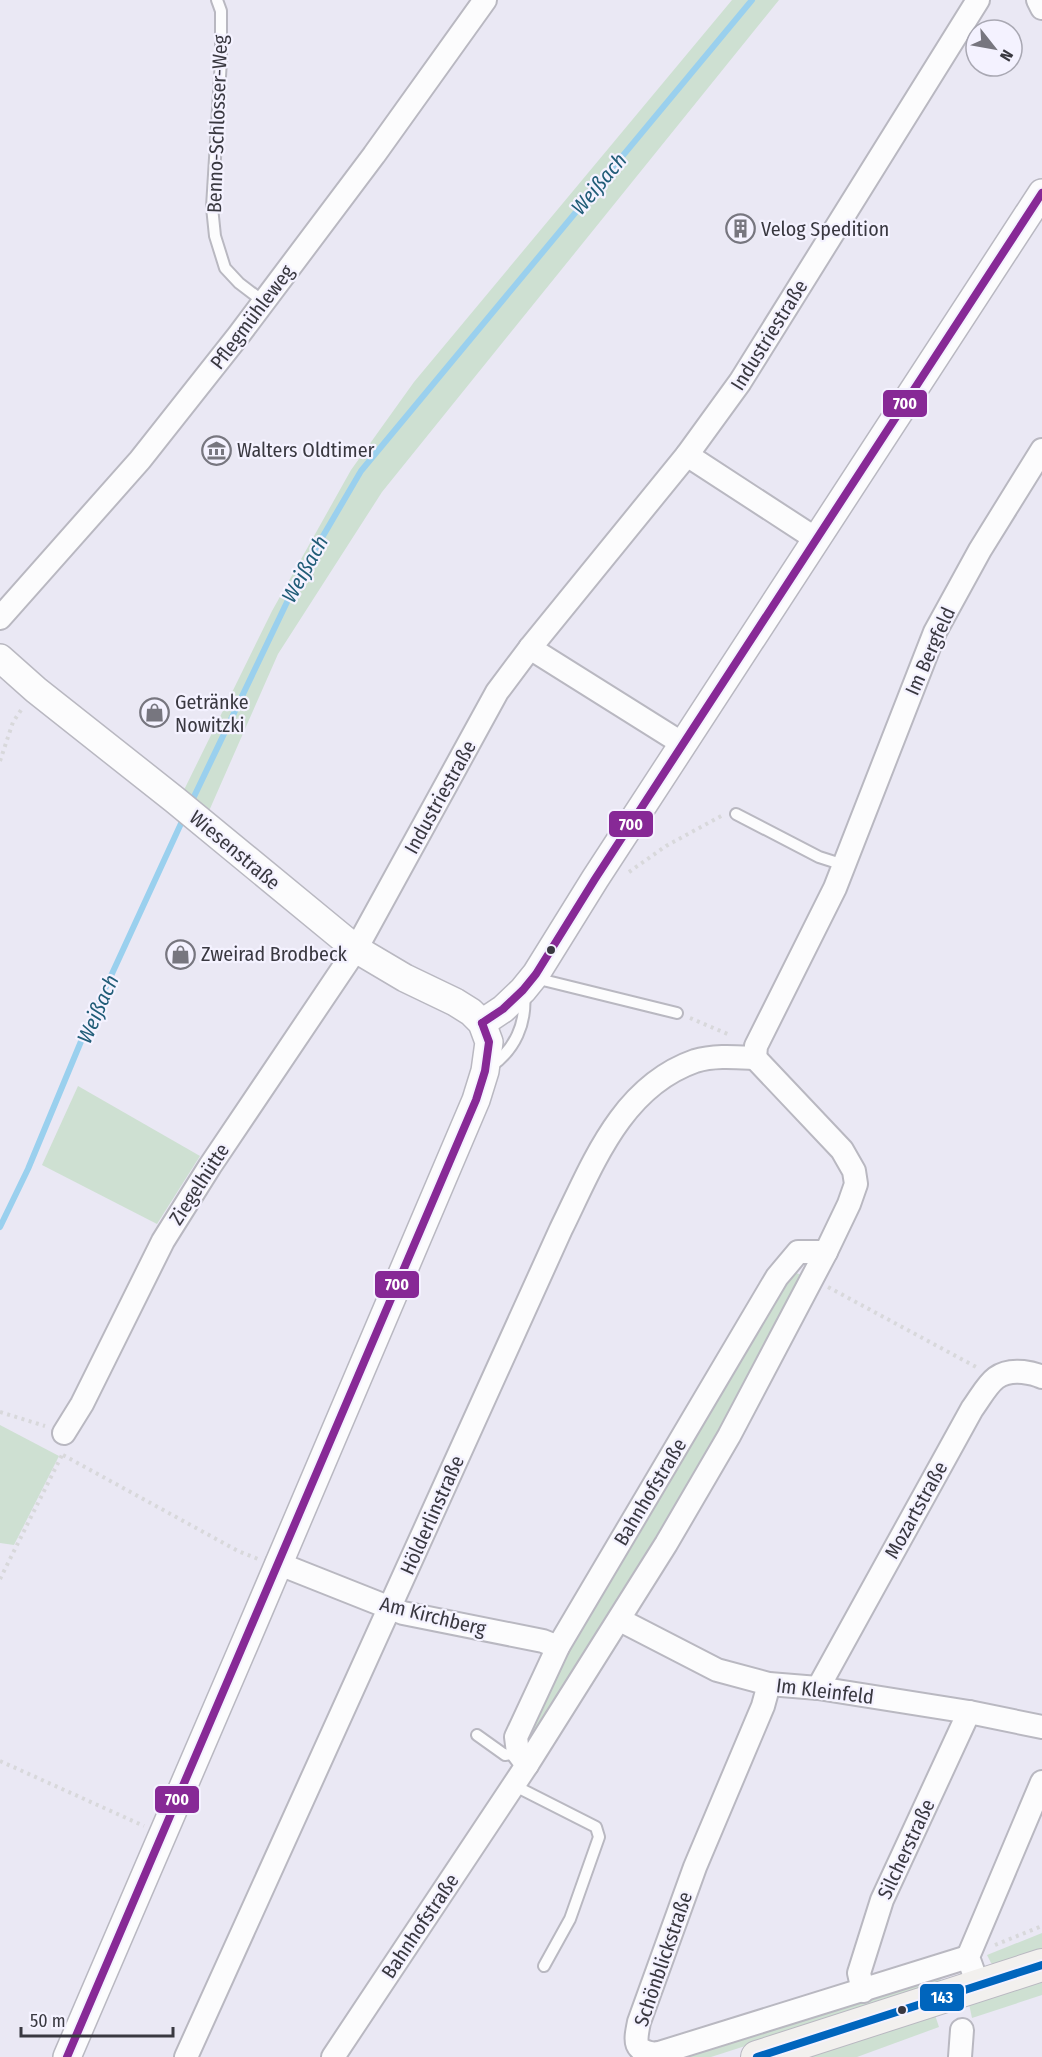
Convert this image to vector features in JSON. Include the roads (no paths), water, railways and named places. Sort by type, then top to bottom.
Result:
[{"type":"main road","points":[[757,2057],[973,1971],[1042,1965]]},
{"type":"street","name":"Pflegmühleweg","points":[[0,618],[140,460],[264,302],[375,155],[485,0]]},
{"type":"street","name":"Industriestraße","points":[[356,949],[497,692],[687,455],[740,382],[978,0]]},
{"type":"street","points":[[1038,0],[1042,8]]},
{"type":"street","points":[[67,2057],[164,1835],[471,1111],[485,1071],[489,1042],[482,1023],[503,1010],[530,982],[1042,193]]},
{"type":"street","name":"Im Bergfeld","points":[[755,1058],[756,1046],[835,888],[935,632],[980,550],[1042,450]]},
{"type":"street","points":[[687,455],[816,539]]},
{"type":"street","points":[[530,648],[683,744]]},
{"type":"street","name":"Wiesenstraße","points":[[0,658],[36,690],[200,820],[356,949],[405,978],[471,1011],[482,1023]]},
{"type":"street","name":"Ziegelhütte","points":[[64,1432],[82,1404],[163,1241],[210,1166],[356,949]]},
{"type":"street","name":"Hölderlinstraße","points":[[186,2057],[561,1229],[606,1137],[640,1095],[670,1073],[697,1061],[728,1057],[755,1058]]},
{"type":"street","name":"Bahnhofstraße","points":[[333,2057],[514,1783],[522,1759],[620,1620],[729,1436],[849,1204],[856,1184],[854,1171],[842,1150],[755,1058]]},
{"type":"street","name":"Bahnhofstraße","points":[[522,1759],[516,1737],[558,1647],[777,1277],[798,1252],[826,1252]]},
{"type":"street","name":"Mozartstraße","points":[[818,1688],[972,1408],[995,1378],[1010,1371],[1035,1373],[1042,1377]]},
{"type":"street","name":"Am Kirchberg","points":[[277,1565],[390,1609],[543,1641],[558,1647]]},
{"type":"street","name":"Im Kleinfeld","points":[[620,1620],[717,1670],[769,1684],[818,1688],[969,1712],[1042,1727]]},
{"type":"street","name":"Schönblickstraße","points":[[769,1684],[763,1706],[695,1867],[639,2022],[636,2037],[638,2046],[644,2052],[656,2054],[863,1991],[973,1971]]},
{"type":"street","name":"Silcherstraße","points":[[863,1991],[859,1973],[882,1900],[969,1712]]},
{"type":"street","points":[[973,1971],[1042,1782]]},
{"type":"street","points":[[960,2057],[962,2030]]},
{"type":"lane","name":"Benno-Schlosser-Weg","points":[[217,0],[221,11],[221,60],[212,207],[215,236],[225,268],[239,283],[264,302]]},
{"type":"lane","points":[[736,814],[819,857],[844,865]]},
{"type":"lane","points":[[485,1071],[502,1060],[520,1030],[530,982],[547,981],[677,1013]]},
{"type":"lane","points":[[477,1735],[505,1755],[522,1759]]},
{"type":"lane","points":[[514,1783],[523,1790],[596,1827],[599,1837],[570,1919],[543,1966]]},
{"type":"waterway","name":"Weißach","points":[[190,805],[299,577],[361,471],[752,0]]},
{"type":"waterway","name":"Weißach","points":[[0,1227],[28,1169],[82,1039],[184,817]]},
{"type":"place","name":"Velog Spedition","points":[[740,229]]},
{"type":"place","name":"Walters Oldtimer","points":[[216,450]]},
{"type":"place","name":"Getränke Nowitzki","points":[[154,713]]},
{"type":"place","name":"Zweirad Brodbeck","points":[[180,954]]}]
